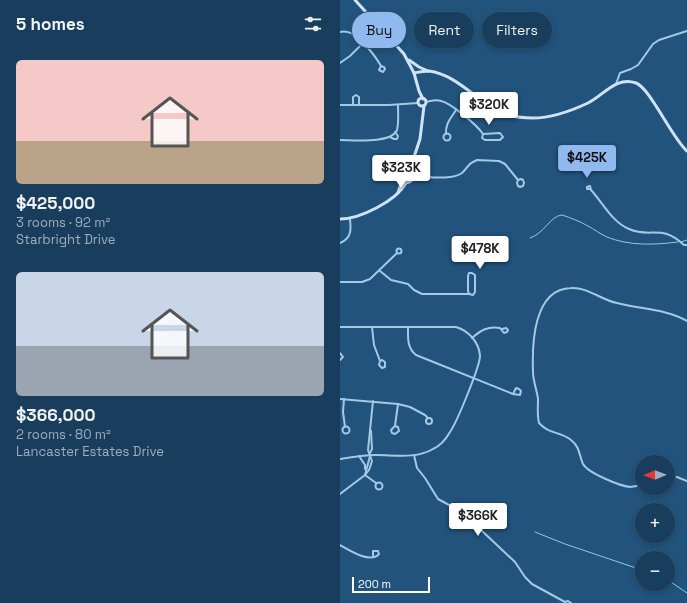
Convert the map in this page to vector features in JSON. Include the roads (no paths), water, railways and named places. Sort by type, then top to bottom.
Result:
[{"type":"street","points":[[355,0],[367,12]]},
{"type":"street","points":[[616,84],[620,73],[638,65],[653,44],[659,40],[687,31]]},
{"type":"street","points":[[340,32],[352,34]]},
{"type":"street","points":[[340,63],[358,48]]},
{"type":"street","points":[[367,48],[373,54],[380,66]]},
{"type":"street","points":[[400,48],[414,73],[419,91],[424,100],[420,139],[413,160],[410,174],[411,181]]},
{"type":"street","points":[[408,60],[419,67],[448,78],[496,110],[506,115],[517,117],[545,117],[558,114],[589,102],[616,84],[628,82],[639,85],[652,101],[678,142],[687,151]]},
{"type":"street","points":[[414,73],[428,71]]},
{"type":"street","points":[[419,91],[419,103],[422,114]]},
{"type":"street","points":[[353,105],[353,97],[356,95],[359,97],[359,105]]},
{"type":"street","points":[[340,105],[419,103],[424,100],[441,101],[474,123],[483,134],[482,138],[485,140],[500,140],[503,137],[500,133],[483,134]]},
{"type":"street","points":[[419,103],[424,106]]},
{"type":"street","points":[[340,140],[383,139],[390,137],[395,132],[398,124],[398,104]]},
{"type":"street","points":[[446,134],[448,122],[456,110]]},
{"type":"street","points":[[390,137],[397,139],[398,136],[395,132]]},
{"type":"street","points":[[398,193],[402,175],[410,174],[420,177],[453,176],[461,174],[469,164],[473,162],[496,160],[506,164],[518,180]]},
{"type":"street","points":[[340,219],[350,219],[390,200],[401,191],[406,183],[420,177]]},
{"type":"street","points":[[402,180],[406,183]]},
{"type":"street","points":[[590,189],[609,212],[628,228],[640,232],[666,233],[684,245],[687,245]]},
{"type":"street","points":[[340,243],[346,240],[350,234],[350,219]]},
{"type":"street","points":[[340,282],[367,281],[380,271],[397,253]]},
{"type":"street","points":[[380,271],[391,280],[408,284],[414,290],[422,294],[473,295],[475,292],[475,275],[472,272],[469,273],[468,276],[468,291],[470,294]]},
{"type":"street","points":[[635,486],[623,485],[591,471],[583,464],[578,447],[572,441],[565,436],[547,431],[539,423],[538,398],[533,374],[534,337],[538,316],[547,300],[553,294],[564,288],[577,288],[587,291],[609,302],[675,315],[687,321]]},
{"type":"street","points":[[340,327],[453,327],[464,330],[472,338],[478,347],[480,356],[474,377],[450,433],[439,446],[424,453],[414,455],[370,454],[340,459]]},
{"type":"street","points":[[372,327],[374,341],[380,361]]},
{"type":"street","points":[[408,327],[409,345],[414,353],[512,394]]},
{"type":"street","points":[[472,338],[481,330],[488,328],[502,329]]},
{"type":"street","points":[[340,353],[343,357],[340,360]]},
{"type":"street","points":[[340,398],[398,404],[415,410],[428,418]]},
{"type":"street","points":[[344,399],[343,412],[345,427]]},
{"type":"street","points":[[340,494],[370,470],[372,464],[368,450],[368,438],[371,429],[373,401]]},
{"type":"street","points":[[395,426],[398,404]]},
{"type":"street","points":[[364,475],[370,454]]},
{"type":"street","points":[[414,455],[417,468],[426,478],[438,499],[462,512],[514,562],[532,584],[564,603],[568,601],[571,603]]},
{"type":"street","points":[[359,456],[365,465],[366,470]]},
{"type":"street","points":[[364,475],[376,483]]},
{"type":"street","points":[[675,477],[687,481]]},
{"type":"street","points":[[340,545],[360,556],[373,557],[377,557],[379,553],[376,550],[373,552],[373,557]]},
{"type":"waterway","points":[[530,238],[540,232],[554,218],[562,215],[572,218],[615,240],[651,244],[678,242]]},
{"type":"waterway","points":[[681,242],[687,240]]},
{"type":"waterway","points":[[535,532],[565,544],[635,568]]},
{"type":"waterway","points":[[675,585],[687,593]]}]
